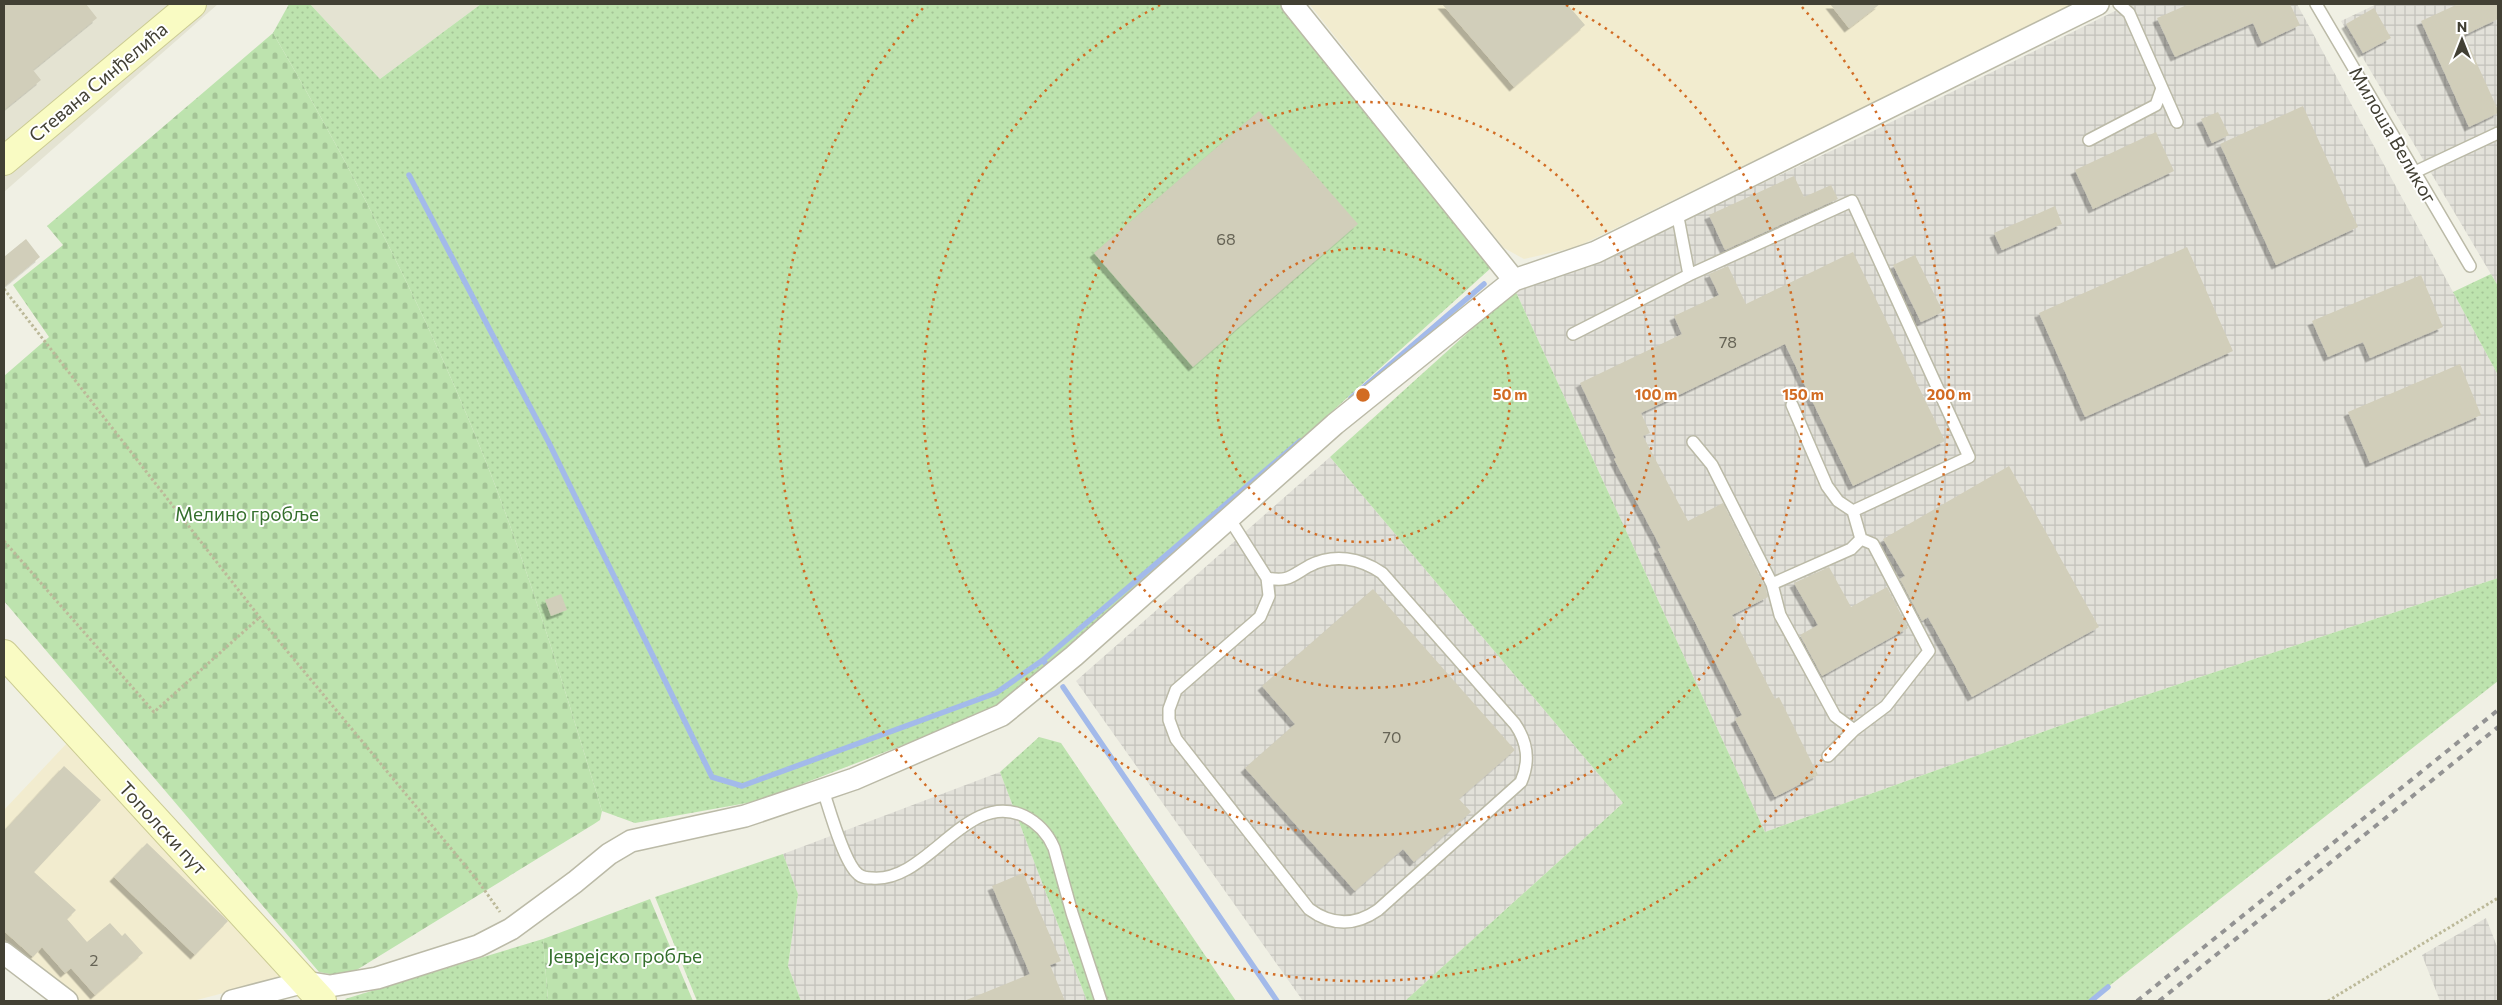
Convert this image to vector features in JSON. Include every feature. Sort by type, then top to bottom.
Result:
[{"type":"street","points":[[1292,4],[1514,280]]},
{"type":"street","points":[[232,1001],[314,992],[330,986],[377,978],[478,946],[511,929],[575,882],[609,854],[631,841],[745,816],[823,790],[854,779],[1002,716],[1025,698],[1336,424],[1514,280],[1596,252],[2098,4]]},
{"type":"street","name":"Стевана Синђелића","points":[[4,161],[180,7]]},
{"type":"street","name":"Тополски пут","points":[[4,654],[314,992]]},
{"type":"street","points":[[4,953],[67,1001]]},
{"type":"lane","points":[[2118,4],[2129,13],[2176,122]]},
{"type":"lane","name":"Милоша Великог","points":[[2316,4],[2470,266]]},
{"type":"lane","points":[[2089,140],[2156,105],[2162,88]]},
{"type":"lane","points":[[2414,172],[2498,133]]},
{"type":"lane","points":[[1573,334],[1689,275],[1852,200],[1969,457],[1853,511]]},
{"type":"lane","points":[[1677,212],[1689,275]]},
{"type":"lane","points":[[1792,405],[1827,486],[1838,502],[1853,511],[1861,539]]},
{"type":"lane","points":[[1693,442],[1712,465],[1772,584],[1780,615],[1835,716],[1854,730]]},
{"type":"lane","points":[[1229,518],[1267,578],[1268,596],[1260,617],[1176,690],[1170,709],[1172,730],[1176,739],[1309,909],[1330,921],[1352,922],[1378,910],[1521,782],[1527,762],[1525,741],[1509,716],[1382,573],[1373,567],[1351,559],[1329,559],[1309,566],[1293,577],[1281,580],[1267,578]]},
{"type":"lane","points":[[1772,584],[1851,549],[1861,539]]},
{"type":"lane","points":[[1828,756],[1854,730],[1886,706],[1929,651],[1873,544],[1861,539]]},
{"type":"lane","points":[[823,790],[843,848],[853,869],[864,878],[886,878],[901,874],[967,824],[988,814],[1010,812],[1020,814],[1038,824],[1050,839],[1054,848],[1076,930],[1101,1001]]},
{"type":"path","points":[[4,289],[260,617],[478,881],[511,929]]},
{"type":"path","points":[[4,541],[154,712],[260,617]]},
{"type":"path","points":[[2328,1001],[2498,898]]},
{"type":"shaded area","points":[[4,4],[218,4],[4,192]]},
{"type":"shaded area","points":[[310,4],[481,4],[380,79]]},
{"type":"shaded area","points":[[1309,4],[2075,4],[1577,247],[1524,259],[1504,248]]},
{"type":"shaded area","points":[[2129,4],[2297,4],[2498,375],[2498,578],[2134,699],[1765,832],[1515,290],[1612,254],[1863,136]]},
{"type":"shaded area","points":[[2377,4],[2498,4],[2498,286],[2341,21]]},
{"type":"shaded area","points":[[1330,457],[1623,803],[1405,1001],[1303,1001],[1076,681]]},
{"type":"shaded area","points":[[68,742],[285,977],[193,1001],[80,1001],[4,941],[4,810]]},
{"type":"shaded area","points":[[1000,772],[1087,1001],[801,1001],[788,966],[798,894],[783,854]]},
{"type":"shaded area","points":[[2486,918],[2498,949],[2498,1001],[2440,1001],[2422,955]]},
{"type":"green space","points":[[289,4],[310,4],[380,79],[481,4],[1289,4],[1502,258],[1007,705],[758,801],[635,823],[602,811],[521,556],[467,415],[390,248],[333,140],[273,33]]},
{"type":"green space","name":"Мелино гробље","points":[[273,33],[333,140],[390,248],[467,415],[521,556],[602,811],[600,820],[594,824],[350,974],[335,975],[319,972],[4,601],[4,376],[49,337],[13,285],[63,245],[47,226]]},
{"type":"green space","points":[[2491,274],[2498,286],[2498,375],[2453,292]]},
{"type":"green space","points":[[1515,290],[1765,832],[2134,699],[2498,578],[2498,681],[2090,1001],[1405,1001],[1623,803],[1330,457]]},
{"type":"green space","points":[[1039,737],[1061,743],[1236,1001],[1087,1001],[1000,772]]},
{"type":"green space","points":[[783,854],[798,894],[788,966],[801,1001],[697,1001],[655,897]]},
{"type":"green space","name":"Јеврејско гробље","points":[[650,899],[693,1001],[548,1001],[543,939]]},
{"type":"green space","points":[[543,939],[548,1001],[347,1001],[345,999]]},
{"type":"building","points":[[4,4],[86,4],[97,18],[33,70],[41,80],[4,110]]},
{"type":"building","points":[[1442,4],[1567,4],[1585,25],[1514,87]]},
{"type":"building","points":[[1830,4],[1880,4],[1849,28]]},
{"type":"building","points":[[2189,4],[2290,4],[2300,25],[2262,43],[2253,23],[2175,57],[2157,18]]},
{"type":"building","points":[[2458,4],[2498,4],[2498,19],[2464,35],[2498,110],[2498,113],[2469,127],[2421,21]]},
{"type":"building","points":[[2374,8],[2391,38],[2363,53],[2346,24]]},
{"type":"building","points":[[2303,106],[2358,227],[2276,265],[2220,144]]},
{"type":"building","points":[[1259,111],[1358,224],[1193,367],[1094,253]]},
{"type":"building","points":[[2218,112],[2229,135],[2212,143],[2201,119]]},
{"type":"building","points":[[2156,132],[2174,171],[2093,209],[2075,170]]},
{"type":"building","points":[[1794,176],[1804,197],[1831,185],[1838,199],[1725,250],[1709,215]]},
{"type":"building","points":[[2055,206],[2062,224],[2002,250],[1994,233]]},
{"type":"building","points":[[26,239],[40,257],[4,287],[4,257]]},
{"type":"building","points":[[2187,247],[2233,351],[2085,417],[2039,313]]},
{"type":"building","points":[[1853,252],[1945,441],[1853,486],[1785,344],[1641,413],[1650,433],[1643,436],[1688,521],[1723,503],[1765,587],[1768,597],[1732,615],[1775,699],[1779,697],[1818,775],[1775,797],[1735,719],[1742,715],[1658,549],[1661,548],[1614,459],[1616,458],[1580,383],[1682,334],[1674,316],[1719,295],[1709,274],[1728,266],[1746,304]]},
{"type":"building","points":[[1915,255],[1943,312],[1921,322],[1893,265]]},
{"type":"building","points":[[2421,275],[2443,327],[2370,358],[2363,342],[2328,357],[2312,321]]},
{"type":"building","points":[[2460,364],[2481,415],[2370,463],[2348,412]]},
{"type":"building","points":[[2009,466],[2099,627],[1972,697],[1928,617],[1922,621],[1900,579],[1905,576],[1883,539]]},
{"type":"building","points":[[1829,567],[1851,607],[1887,587],[1908,628],[1822,676],[1800,635],[1818,625],[1794,583]]},
{"type":"building","points":[[1373,589],[1515,750],[1459,799],[1471,812],[1414,862],[1403,849],[1355,891],[1245,768],[1295,724],[1262,686]]},
{"type":"building","points":[[561,594],[567,610],[551,616],[545,600]]},
{"type":"building","points":[[64,766],[101,800],[34,872],[76,910],[67,919],[87,942],[110,923],[122,936],[125,933],[143,953],[95,995],[71,968],[65,973],[42,947],[33,957],[4,931],[4,831]]},
{"type":"building","points":[[147,843],[228,921],[195,955],[114,877]]},
{"type":"building","points":[[1023,873],[1061,961],[1050,965],[1065,1001],[964,1001],[1030,974],[992,886]]},
{"type":"waterway","points":[[409,175],[549,443],[712,777],[742,786],[996,693],[1043,660],[1046,664]]},
{"type":"waterway","points":[[1351,398],[1484,284]]},
{"type":"waterway","points":[[1043,660],[1300,441]]},
{"type":"waterway","points":[[1063,687],[1277,1001]]},
{"type":"waterway","points":[[2091,1001],[2108,987]]},
{"type":"railway","points":[[2137,1001],[2498,710]]},
{"type":"railway","points":[[2159,1001],[2498,727]]}]
